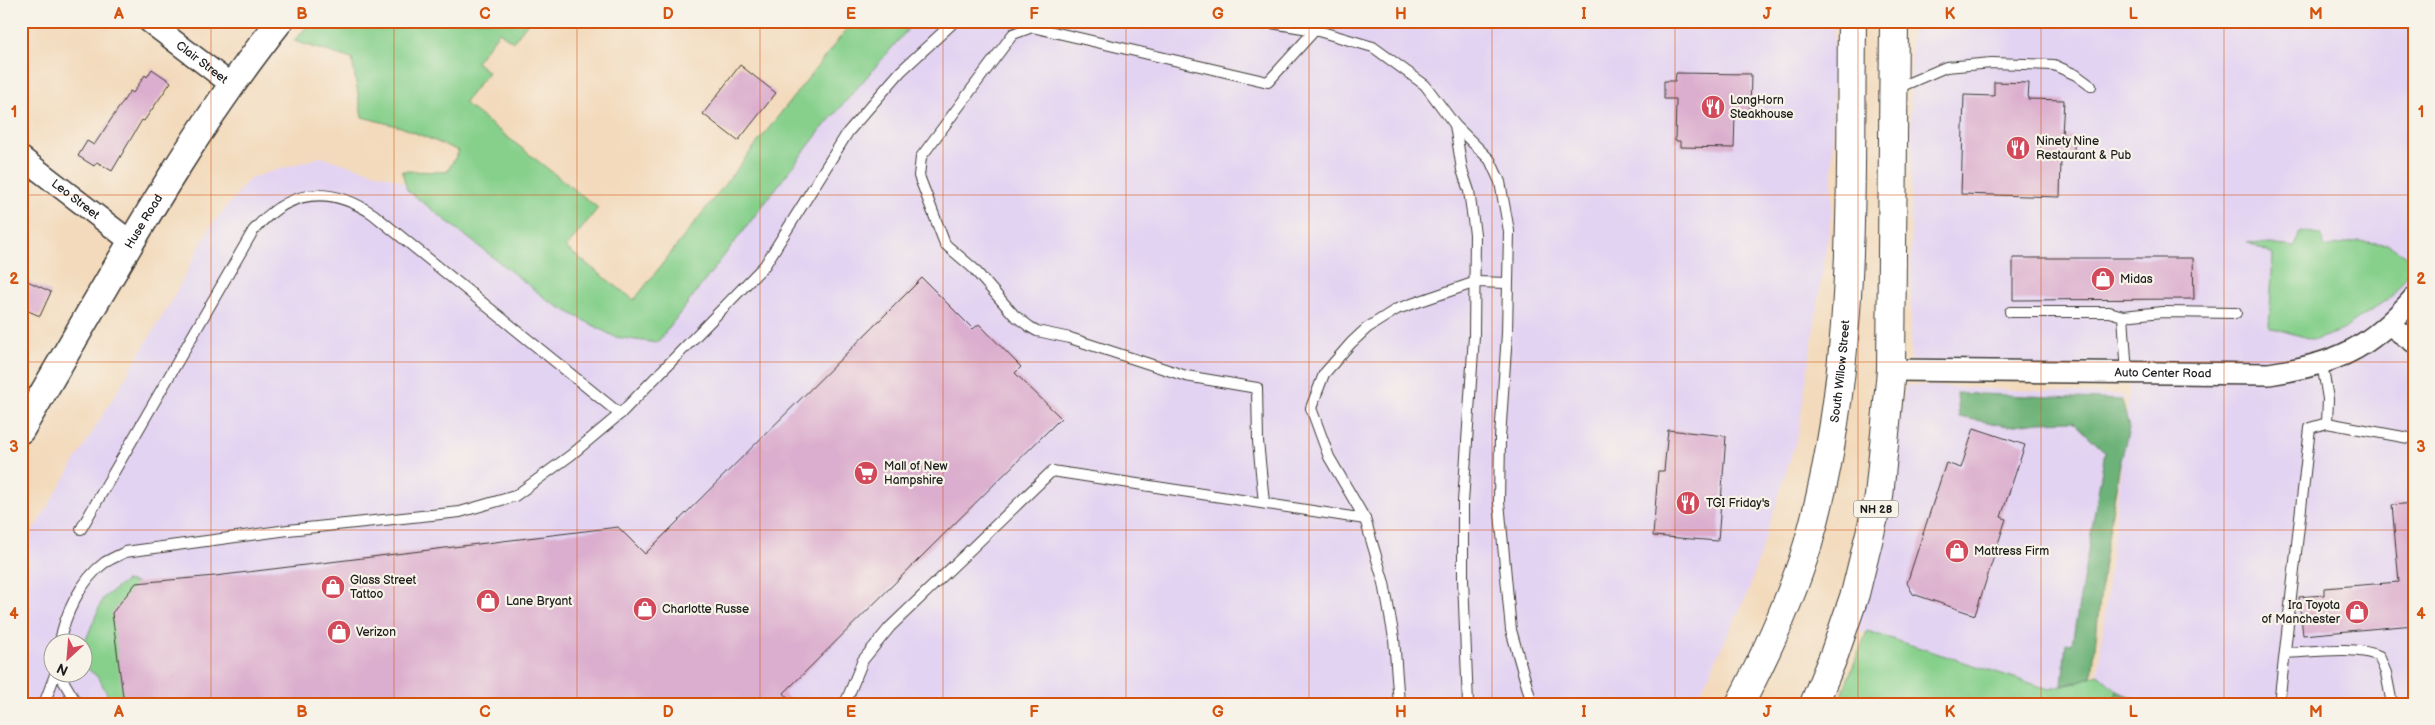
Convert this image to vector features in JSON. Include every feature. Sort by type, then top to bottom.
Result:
[{"type":"main road","name":"South Willow Street","points":[[1740,704],[1775,633],[1802,560],[1820,494],[1836,407],[1846,311],[1849,256],[1852,21]]},
{"type":"main road","name":"NH 28","points":[[1814,704],[1834,655],[1855,594],[1879,497],[1891,370],[1894,21]]},
{"type":"street","name":"Clair Street","points":[[148,21],[232,85]]},
{"type":"street","name":"Huse Road","points":[[21,430],[130,241],[232,85],[280,21]]},
{"type":"street","name":"Leo Street","points":[[21,157],[130,241]]},
{"type":"street","name":"Auto Center Road","points":[[1891,370],[2268,374],[2322,363],[2345,354],[2370,340],[2390,325],[2414,298]]},
{"type":"street","points":[[2390,325],[2414,342]]},
{"type":"lane","points":[[62,632],[74,603],[87,581],[103,564],[125,552],[232,536],[346,523],[402,520],[474,508],[515,496],[571,455],[620,414],[765,266],[848,132],[901,71],[955,21]]},
{"type":"lane","points":[[1259,21],[1316,30],[1373,47],[1425,85],[1455,126],[1490,160],[1500,182],[1509,230],[1507,333],[1500,438],[1499,502],[1511,630],[1532,704]]},
{"type":"lane","points":[[1264,503],[1258,441],[1257,388],[1186,376],[1070,338],[1037,331],[1030,327],[1014,315],[973,268],[945,244],[919,176],[921,157],[1013,34],[1032,27],[1268,82],[1316,30]]},
{"type":"lane","points":[[1894,89],[1946,67],[1992,63],[2054,65],[2076,75],[2090,86]]},
{"type":"lane","points":[[1455,126],[1462,170],[1469,191],[1475,234],[1474,336],[1463,502],[1463,580],[1468,704]]},
{"type":"lane","points":[[81,529],[253,231],[266,216],[280,206],[308,197],[344,198],[373,214],[620,414]]},
{"type":"lane","points":[[1399,704],[1391,619],[1384,582],[1365,519],[1329,457],[1311,408],[1324,374],[1356,338],[1397,309],[1476,282],[1508,283]]},
{"type":"lane","points":[[2010,312],[2109,312],[2123,316],[2162,312],[2236,313]]},
{"type":"lane","points":[[2123,316],[2127,374]]},
{"type":"lane","points":[[2322,363],[2328,399],[2327,423]]},
{"type":"lane","points":[[2279,704],[2310,428],[2327,423],[2414,439]]},
{"type":"lane","points":[[845,704],[863,660],[890,627],[1052,471],[1365,519]]},
{"type":"lane","points":[[2285,653],[2356,651],[2373,653],[2379,656],[2386,673],[2392,704]]},
{"type":"lane","points":[[44,704],[53,682]]},
{"type":"lane","points":[[63,682],[77,704]]},
{"type":"shaded area","points":[[874,21],[1834,21],[1832,210],[1798,435],[1748,592],[1695,704],[21,704],[21,645],[29,613],[21,601],[21,561],[33,531],[172,300],[210,227],[250,178],[321,157],[397,179],[579,304],[642,328]]},
{"type":"shaded area","points":[[1911,21],[2414,21],[2414,704],[2155,704],[2117,691],[2098,674],[2130,384],[1911,361]]},
{"type":"shaded area","points":[[1906,385],[2124,395],[2090,684],[2070,696],[1851,629],[1883,509]]},
{"type":"green space","points":[[312,21],[529,21],[513,42],[499,32],[476,62],[488,72],[464,103],[598,208],[566,248],[634,300],[853,21],[915,21],[820,131],[657,343],[615,337],[550,302],[407,190],[402,171],[447,172],[459,151],[401,127],[362,117],[352,59],[294,41]]},
{"type":"green space","points":[[2300,231],[2320,234],[2325,248],[2358,241],[2387,244],[2414,261],[2414,265],[2392,296],[2343,330],[2315,340],[2269,327],[2273,255],[2247,242],[2295,247]]},
{"type":"green space","points":[[1957,393],[2122,400],[2129,428],[2119,469],[2103,570],[2092,677],[2062,686],[2066,643],[2072,644],[2105,452],[2073,421],[2039,422],[2008,426],[1959,417]]},
{"type":"green space","points":[[126,581],[136,583],[124,700],[112,704],[99,678],[92,672],[92,632],[89,632],[103,598]]},
{"type":"green space","points":[[1867,631],[2049,689],[2072,684],[2098,674],[2117,691],[2114,704],[1838,704]]},
{"type":"green space","points":[[2117,691],[2151,704],[2114,704]]},
{"type":"building","points":[[740,65],[776,93],[738,141],[703,114]]},
{"type":"building","points":[[152,69],[171,82],[144,121],[142,120],[112,171],[97,162],[94,166],[78,156],[87,141],[94,145],[130,91],[133,93],[145,75],[147,77]]},
{"type":"building","name":"LongHorn Steakhouse","points":[[1676,73],[1751,74],[1750,115],[1735,114],[1734,148],[1680,147],[1680,141],[1675,141],[1676,99],[1664,99],[1664,81],[1675,81]]},
{"type":"building","name":"Ninety Nine Restaurant & Pub","points":[[1994,82],[2029,83],[2028,99],[2064,100],[2062,135],[2074,136],[2074,160],[2061,160],[2060,197],[1961,194],[1964,95],[1994,96]]},
{"type":"building","name":"Midas","points":[[2013,258],[2193,258],[2194,299],[2013,300]]},
{"type":"building","points":[[21,278],[51,292],[40,316],[21,308]]},
{"type":"building","name":"Mall of New Hampshire","points":[[922,278],[973,329],[979,324],[1021,367],[1015,373],[1061,418],[784,693],[793,704],[124,704],[112,613],[136,583],[215,576],[618,527],[645,554]]},
{"type":"building","name":"Mattress Firm","points":[[1974,428],[2025,445],[2001,517],[2006,519],[1975,615],[1913,594],[1907,583],[1946,463],[1961,468]]},
{"type":"building","name":"TGI Friday's","points":[[1668,430],[1726,436],[1718,541],[1653,536],[1658,471],[1664,471]]},
{"type":"building","name":"Ira Toyota of Manchester","points":[[2414,503],[2414,625],[2303,635],[2299,597],[2324,595],[2324,588],[2399,582],[2392,505]]},
{"type":"place","name":"LongHorn Steakhouse","points":[[1713,107]]},
{"type":"place","name":"Ninety Nine Restaurant & Pub","points":[[2018,148]]},
{"type":"place","name":"Midas","points":[[2103,279]]},
{"type":"place","name":"Mall of New Hampshire","points":[[866,473]]},
{"type":"place","name":"TGI Friday's","points":[[1688,503]]},
{"type":"place","name":"Mattress Firm","points":[[1957,551]]},
{"type":"place","name":"Glass Street Tattoo","points":[[333,587]]},
{"type":"place","name":"Lane Bryant","points":[[488,601]]},
{"type":"place","name":"Charlotte Russe","points":[[645,609]]},
{"type":"place","name":"Ira Toyota of Manchester","points":[[2357,612]]},
{"type":"place","name":"Verizon","points":[[339,632]]}]
